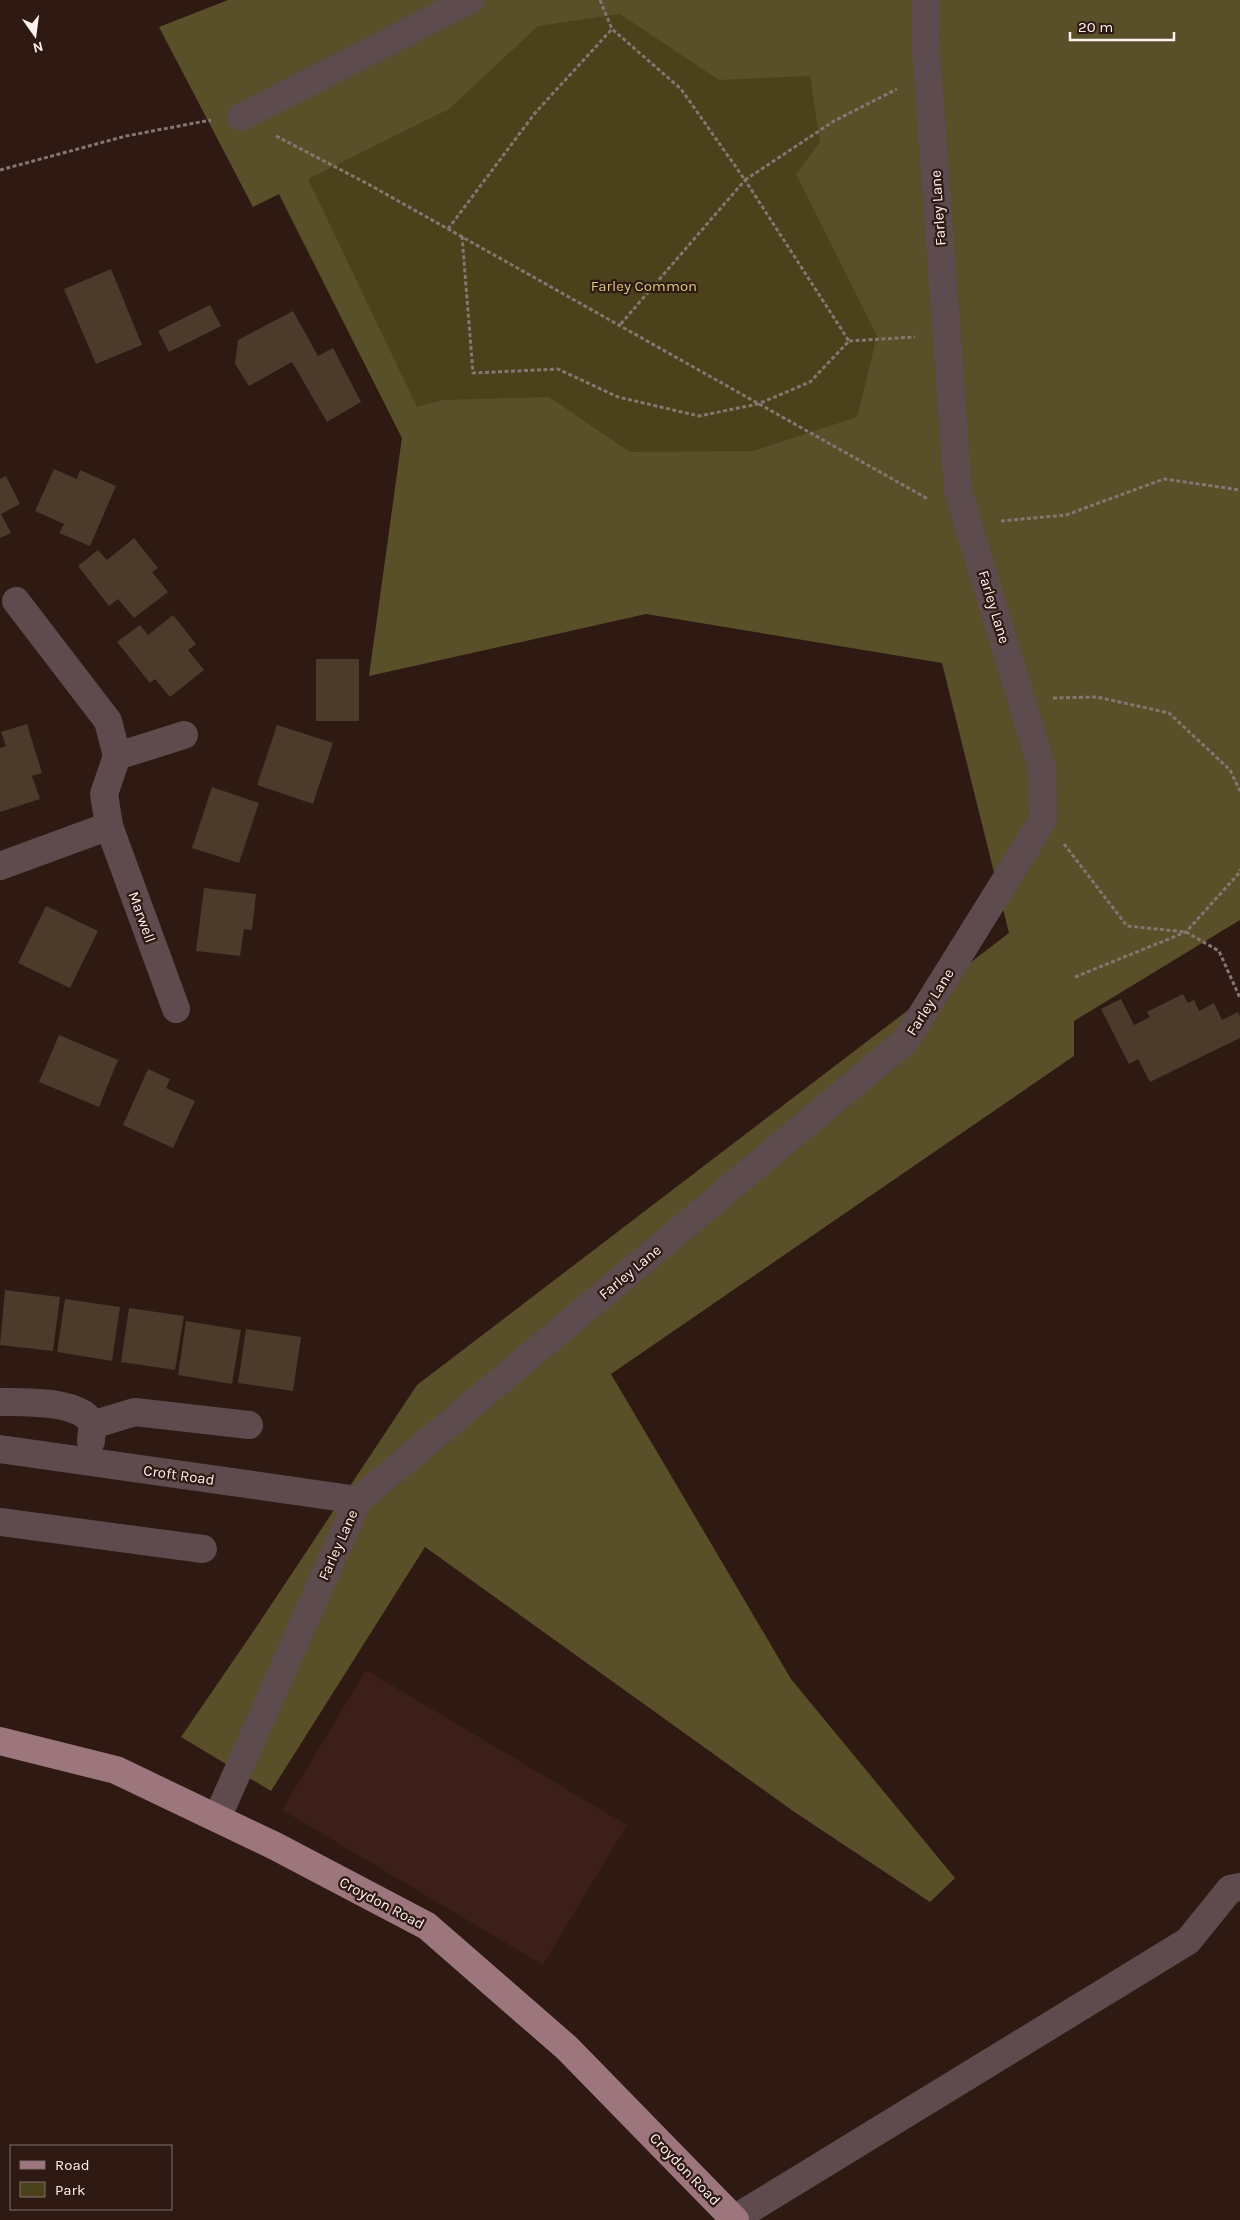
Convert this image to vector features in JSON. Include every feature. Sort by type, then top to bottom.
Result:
[{"type":"main road","name":"Croydon Road","points":[[0,1740],[116,1770],[275,1846],[427,1926],[567,2048],[735,2219]]},
{"type":"street","points":[[230,118],[470,0]]},
{"type":"street","name":"Farley Lane","points":[[217,1818],[358,1500],[906,1040],[1044,820],[1042,768],[958,491],[925,36],[926,0]]},
{"type":"street","points":[[16,601],[108,722],[117,756],[184,734]]},
{"type":"street","name":"Marwell","points":[[117,756],[104,794],[109,826],[176,1009]]},
{"type":"street","points":[[0,866],[109,826]]},
{"type":"street","points":[[0,1402],[62,1405],[84,1413],[92,1425],[90,1462]]},
{"type":"street","points":[[92,1425],[134,1412],[249,1425]]},
{"type":"street","name":"Croft Road","points":[[0,1450],[358,1500]]},
{"type":"street","points":[[0,1522],[203,1549]]},
{"type":"street","points":[[735,2219],[1188,1941],[1230,1889],[1240,1887]]},
{"type":"path","points":[[600,0],[612,29],[681,89],[745,180],[849,341]]},
{"type":"path","points":[[448,229],[535,113],[612,29]]},
{"type":"path","points":[[619,326],[745,180],[834,121],[928,73]]},
{"type":"path","points":[[0,170],[126,136],[230,118],[368,184],[968,521],[991,522],[1066,515],[1164,479],[1240,490]]},
{"type":"path","points":[[462,236],[473,373],[558,369],[618,397],[699,416],[758,404],[810,382],[849,341],[947,335]]},
{"type":"path","points":[[1021,698],[1097,697],[1169,713],[1230,770],[1240,792]]},
{"type":"path","points":[[1043,815],[1127,926],[1186,932],[1219,952],[1240,998]]},
{"type":"path","points":[[1075,977],[1186,932],[1239,873],[1240,869]]},
{"type":"shaded area","points":[[228,0],[1240,0],[1240,920],[1074,1021],[1074,1056],[611,1374],[791,1679],[955,1878],[930,1902],[793,1811],[425,1547],[271,1791],[181,1737],[417,1385],[1009,933],[942,663],[646,614],[369,676],[402,438],[279,194],[253,207],[159,27]],"holes":[[[620,14],[719,80],[810,76],[820,142],[796,174],[877,336],[857,417],[753,451],[630,452],[549,397],[443,400],[417,407],[308,179],[449,109],[538,26]]]},
{"type":"shaded area","points":[[366,1670],[627,1825],[543,1965],[282,1810]]},
{"type":"green space","name":"Farley Common","points":[[506,0],[910,0],[946,492],[379,607],[402,438],[279,194]]},
{"type":"building","points":[[111,269],[142,345],[96,364],[64,289]]},
{"type":"building","points":[[210,305],[221,326],[169,352],[158,331]]},
{"type":"building","points":[[293,311],[318,356],[333,348],[361,402],[327,422],[292,362],[249,386],[235,364],[238,340]]},
{"type":"building","points":[[54,469],[77,479],[80,470],[116,486],[90,546],[59,533],[64,524],[35,511]]},
{"type":"building","points":[[6,476],[20,504],[1,514],[11,533],[0,538],[0,479]]},
{"type":"building","points":[[134,538],[158,568],[152,572],[168,592],[134,618],[118,599],[109,606],[78,566],[98,550],[107,560]]},
{"type":"building","points":[[173,615],[196,644],[188,650],[204,670],[170,697],[155,679],[150,683],[117,642],[140,625],[148,635]]},
{"type":"building","points":[[316,659],[359,659],[359,721],[316,721]]},
{"type":"building","points":[[27,724],[42,773],[32,776],[40,799],[0,812],[0,748],[6,746],[1,732]]},
{"type":"building","points":[[277,725],[333,743],[313,804],[257,785]]},
{"type":"building","points":[[212,787],[259,803],[239,863],[192,848]]},
{"type":"building","points":[[204,888],[256,894],[252,930],[244,929],[240,956],[196,951]]},
{"type":"building","points":[[46,906],[98,931],[70,988],[18,963]]},
{"type":"building","points":[[1183,994],[1188,1003],[1194,1000],[1199,1011],[1214,1003],[1222,1020],[1238,1012],[1240,1016],[1240,1038],[1150,1082],[1138,1059],[1129,1064],[1101,1009],[1121,999],[1134,1025],[1150,1017],[1147,1012]]},
{"type":"building","points":[[59,1035],[118,1060],[99,1107],[39,1082]]},
{"type":"building","points":[[148,1069],[170,1079],[166,1088],[195,1101],[173,1148],[123,1125]]},
{"type":"building","points":[[5,1290],[60,1297],[53,1351],[0,1345]]},
{"type":"building","points":[[65,1299],[120,1307],[112,1361],[57,1352]]},
{"type":"building","points":[[129,1308],[184,1316],[175,1370],[121,1362]]},
{"type":"building","points":[[186,1321],[241,1330],[232,1384],[178,1375]]},
{"type":"building","points":[[246,1329],[301,1337],[293,1391],[238,1383]]}]
